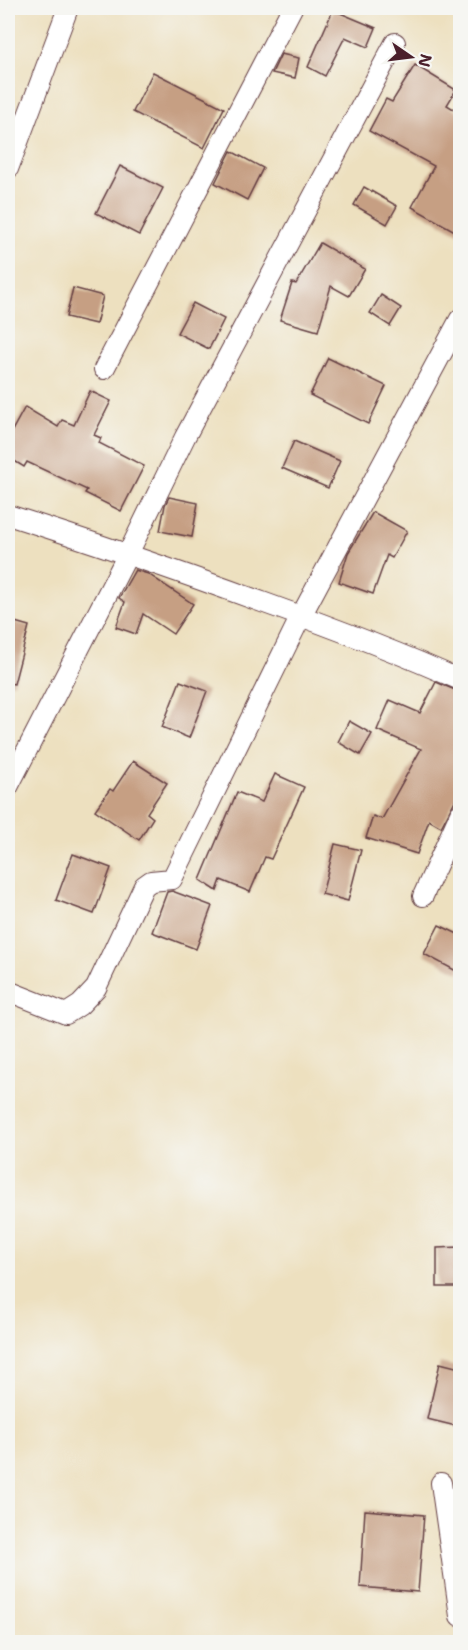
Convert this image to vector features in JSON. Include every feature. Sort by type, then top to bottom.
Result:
[{"type":"street","points":[[8,169],[68,8]]},
{"type":"street","points":[[104,369],[292,8]]},
{"type":"street","points":[[8,787],[129,554],[185,437],[395,43]]},
{"type":"street","points":[[8,991],[66,1014],[80,1005],[96,988],[144,886],[151,881],[171,879],[176,872],[301,616],[460,319]]},
{"type":"street","points":[[8,515],[129,554],[301,616],[409,657],[460,680]]},
{"type":"street","points":[[423,896],[460,814]]},
{"type":"street","points":[[441,1483],[460,1616]]},
{"type":"building","points":[[333,10],[376,28],[368,47],[345,37],[325,76],[308,67]]},
{"type":"building","points":[[281,54],[299,58],[295,78],[272,73]]},
{"type":"building","points":[[415,65],[456,90],[447,105],[460,113],[460,234],[412,207],[434,166],[369,131],[386,99],[392,102]]},
{"type":"building","points":[[153,72],[224,108],[204,148],[133,112]]},
{"type":"building","points":[[231,151],[263,168],[247,200],[215,183]]},
{"type":"building","points":[[120,166],[163,188],[139,235],[96,213]]},
{"type":"building","points":[[364,187],[397,206],[387,224],[354,205]]},
{"type":"building","points":[[320,243],[365,269],[349,296],[331,286],[318,331],[280,320],[292,283],[296,284]]},
{"type":"building","points":[[73,288],[103,296],[96,324],[66,317]]},
{"type":"building","points":[[381,295],[401,308],[390,326],[370,313]]},
{"type":"building","points":[[193,303],[224,319],[209,349],[177,333]]},
{"type":"building","points":[[328,358],[386,386],[368,424],[310,395]]},
{"type":"building","points":[[90,391],[111,401],[94,435],[101,438],[99,443],[144,466],[121,511],[85,493],[87,490],[27,462],[24,467],[8,457],[8,438],[25,407],[58,427],[62,420],[74,425]]},
{"type":"building","points":[[294,441],[340,461],[328,488],[282,468]]},
{"type":"building","points":[[169,497],[198,503],[192,537],[160,531],[165,505]]},
{"type":"building","points":[[373,512],[407,531],[392,558],[387,555],[373,594],[339,582],[348,553]]},
{"type":"building","points":[[135,570],[148,574],[193,604],[173,634],[143,614],[136,634],[116,627],[125,602],[119,598]]},
{"type":"building","points":[[8,620],[29,626],[14,684],[8,683]]},
{"type":"building","points":[[180,681],[207,691],[189,738],[162,727]]},
{"type":"building","points":[[436,682],[460,692],[460,791],[441,827],[429,820],[417,854],[366,838],[373,816],[382,819],[421,749],[377,730],[390,700],[420,713]]},
{"type":"building","points":[[349,721],[372,734],[360,755],[338,742]]},
{"type":"building","points":[[133,761],[167,783],[147,813],[153,818],[139,840],[95,810],[110,789],[113,791]]},
{"type":"building","points":[[275,774],[304,787],[271,859],[265,857],[250,892],[221,880],[217,891],[200,880],[237,792],[262,802]]},
{"type":"building","points":[[335,844],[361,850],[348,901],[322,894]]},
{"type":"building","points":[[73,854],[111,868],[94,914],[56,900]]},
{"type":"building","points":[[172,891],[212,906],[196,949],[152,932],[167,892]]},
{"type":"building","points":[[439,925],[460,935],[460,973],[424,954]]},
{"type":"building","points":[[460,1247],[460,1287],[437,1287],[437,1248]]},
{"type":"building","points":[[440,1363],[460,1368],[460,1427],[427,1419]]},
{"type":"building","points":[[365,1510],[424,1515],[418,1592],[360,1587]]}]
